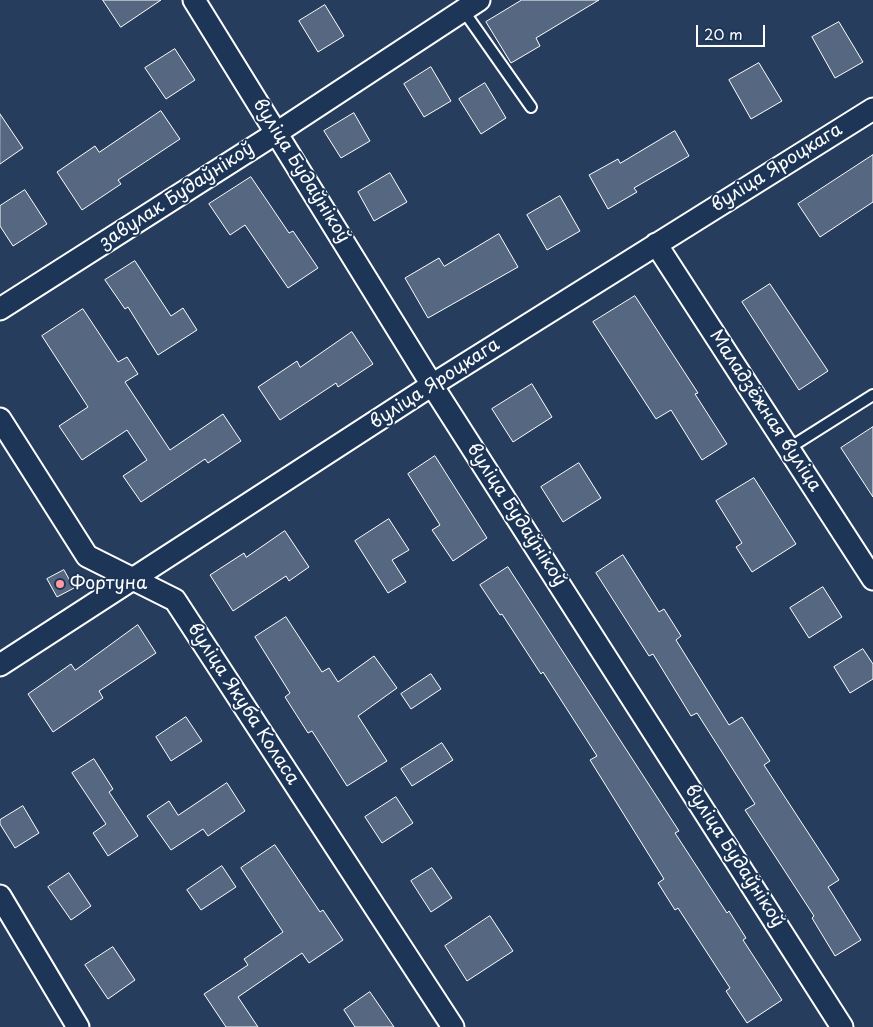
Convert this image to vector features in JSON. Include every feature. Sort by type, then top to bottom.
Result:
[{"type":"street","name":"вуліца Будаўнікоў","points":[[194,0],[278,132],[432,385],[842,1027]]},
{"type":"street","name":"завулак Будаўнікоў","points":[[0,309],[278,132],[471,5]]},
{"type":"street","name":"вуліца Яроцкага","points":[[0,664],[133,580],[432,385],[873,109]]},
{"type":"street","name":"Маладзёжная вуліца","points":[[656,244],[873,579]]},
{"type":"street","name":"вуліца Якуба Коласа","points":[[0,418],[87,556],[175,600],[453,1027]]},
{"type":"street","points":[[0,896],[78,1027]]},
{"type":"lane","points":[[471,5],[531,107]]},
{"type":"lane","points":[[789,448],[873,395]]},
{"type":"building","points":[[103,0],[161,0],[121,27]]},
{"type":"building","points":[[522,0],[599,0],[536,38],[540,46],[511,63],[486,22]]},
{"type":"building","points":[[325,5],[344,36],[318,52],[299,21]]},
{"type":"building","points":[[839,22],[863,62],[835,78],[812,37]]},
{"type":"building","points":[[175,49],[195,80],[166,99],[145,68]]},
{"type":"building","points":[[759,63],[782,101],[751,119],[729,80]]},
{"type":"building","points":[[431,67],[451,101],[424,117],[404,84]]},
{"type":"building","points":[[485,83],[506,118],[481,134],[459,99]]},
{"type":"building","points":[[161,111],[180,139],[118,180],[121,184],[82,210],[57,172],[95,146],[99,152]]},
{"type":"building","points":[[354,113],[370,141],[341,158],[324,131]]},
{"type":"building","points":[[0,114],[23,148],[0,164]]},
{"type":"building","points":[[675,131],[689,156],[634,188],[637,192],[608,209],[589,175],[618,159],[620,163]]},
{"type":"building","points":[[873,155],[873,202],[820,237],[798,204]]},
{"type":"building","points":[[390,173],[407,202],[374,221],[358,192]]},
{"type":"building","points":[[251,177],[289,233],[293,231],[318,268],[288,288],[245,225],[230,235],[209,204]]},
{"type":"building","points":[[25,190],[47,224],[13,246],[0,226],[0,206]]},
{"type":"building","points":[[560,196],[580,231],[547,250],[527,215]]},
{"type":"building","points":[[499,234],[518,267],[428,318],[405,278],[439,258],[444,266]]},
{"type":"building","points":[[135,261],[171,316],[183,308],[197,330],[158,355],[128,307],[125,309],[105,280]]},
{"type":"building","points":[[770,284],[828,371],[799,390],[742,302]]},
{"type":"building","points":[[635,296],[698,393],[695,394],[727,444],[702,460],[671,410],[656,419],[593,322]]},
{"type":"building","points":[[83,309],[118,362],[127,357],[138,374],[125,382],[170,450],[223,414],[241,441],[208,463],[205,459],[141,502],[123,476],[147,460],[127,430],[82,460],[59,426],[88,407],[42,336]]},
{"type":"building","points":[[352,332],[373,364],[338,387],[336,383],[280,420],[258,387],[297,361],[300,367]]},
{"type":"building","points":[[532,384],[552,417],[513,442],[492,409]]},
{"type":"building","points":[[873,427],[873,497],[841,448]]},
{"type":"building","points":[[435,456],[487,538],[453,561],[432,530],[440,525],[408,474]]},
{"type":"building","points":[[579,463],[601,498],[563,522],[541,487]]},
{"type":"building","points":[[754,478],[796,544],[752,572],[736,547],[742,543],[716,501]]},
{"type":"building","points":[[389,519],[409,550],[392,560],[406,582],[388,593],[355,541]]},
{"type":"building","points":[[285,531],[309,567],[289,581],[286,576],[233,611],[210,575],[244,553],[246,557]]},
{"type":"building","points":[[623,555],[659,612],[664,609],[681,636],[676,640],[729,725],[742,717],[770,761],[764,765],[839,880],[828,887],[861,940],[835,956],[812,918],[814,916],[745,810],[755,804],[697,713],[691,716],[653,654],[649,656],[596,573]]},
{"type":"building","points":[[508,567],[679,831],[675,833],[727,913],[729,911],[746,938],[743,940],[782,1000],[747,1023],[726,991],[730,988],[678,908],[675,910],[658,883],[664,879],[590,760],[597,756],[543,672],[541,674],[502,614],[500,615],[480,585]]},
{"type":"building","name":"Фортуна","points":[[64,570],[74,588],[57,597],[47,579]]},
{"type":"building","points":[[823,587],[842,617],[809,638],[790,608]]},
{"type":"building","points":[[286,617],[322,672],[329,668],[338,682],[374,656],[397,688],[358,716],[387,761],[347,786],[312,731],[308,733],[285,697],[290,693],[255,637]]},
{"type":"building","points":[[138,625],[156,653],[99,691],[103,698],[53,732],[28,694],[71,664],[75,670]]},
{"type":"building","points":[[863,649],[873,664],[873,679],[850,693],[834,667]]},
{"type":"building","points":[[431,674],[441,689],[411,709],[401,694]]},
{"type":"building","points":[[186,717],[202,741],[171,761],[156,737]]},
{"type":"building","points":[[442,743],[453,760],[412,786],[401,769]]},
{"type":"building","points":[[94,759],[113,789],[109,792],[138,836],[108,856],[93,833],[106,824],[72,773]]},
{"type":"building","points":[[227,783],[245,811],[208,836],[203,829],[171,850],[147,816],[169,801],[178,815]]},
{"type":"building","points":[[396,797],[413,823],[382,843],[365,817]]},
{"type":"building","points":[[23,806],[39,833],[15,848],[0,824],[0,820]]},
{"type":"building","points":[[275,845],[320,912],[323,910],[343,940],[309,963],[302,953],[238,997],[258,1027],[226,1027],[204,994],[248,965],[244,959],[283,932],[241,868]]},
{"type":"building","points":[[222,866],[236,887],[201,910],[187,890]]},
{"type":"building","points":[[432,868],[452,898],[431,912],[411,881]]},
{"type":"building","points":[[69,873],[91,906],[71,920],[48,887]]},
{"type":"building","points":[[490,916],[513,951],[467,981],[445,946]]},
{"type":"building","points":[[113,947],[135,980],[108,999],[85,965]]},
{"type":"building","points":[[370,992],[394,1027],[355,1027],[344,1010]]},
{"type":"place","name":"Фортуна","points":[[60,584]]}]
